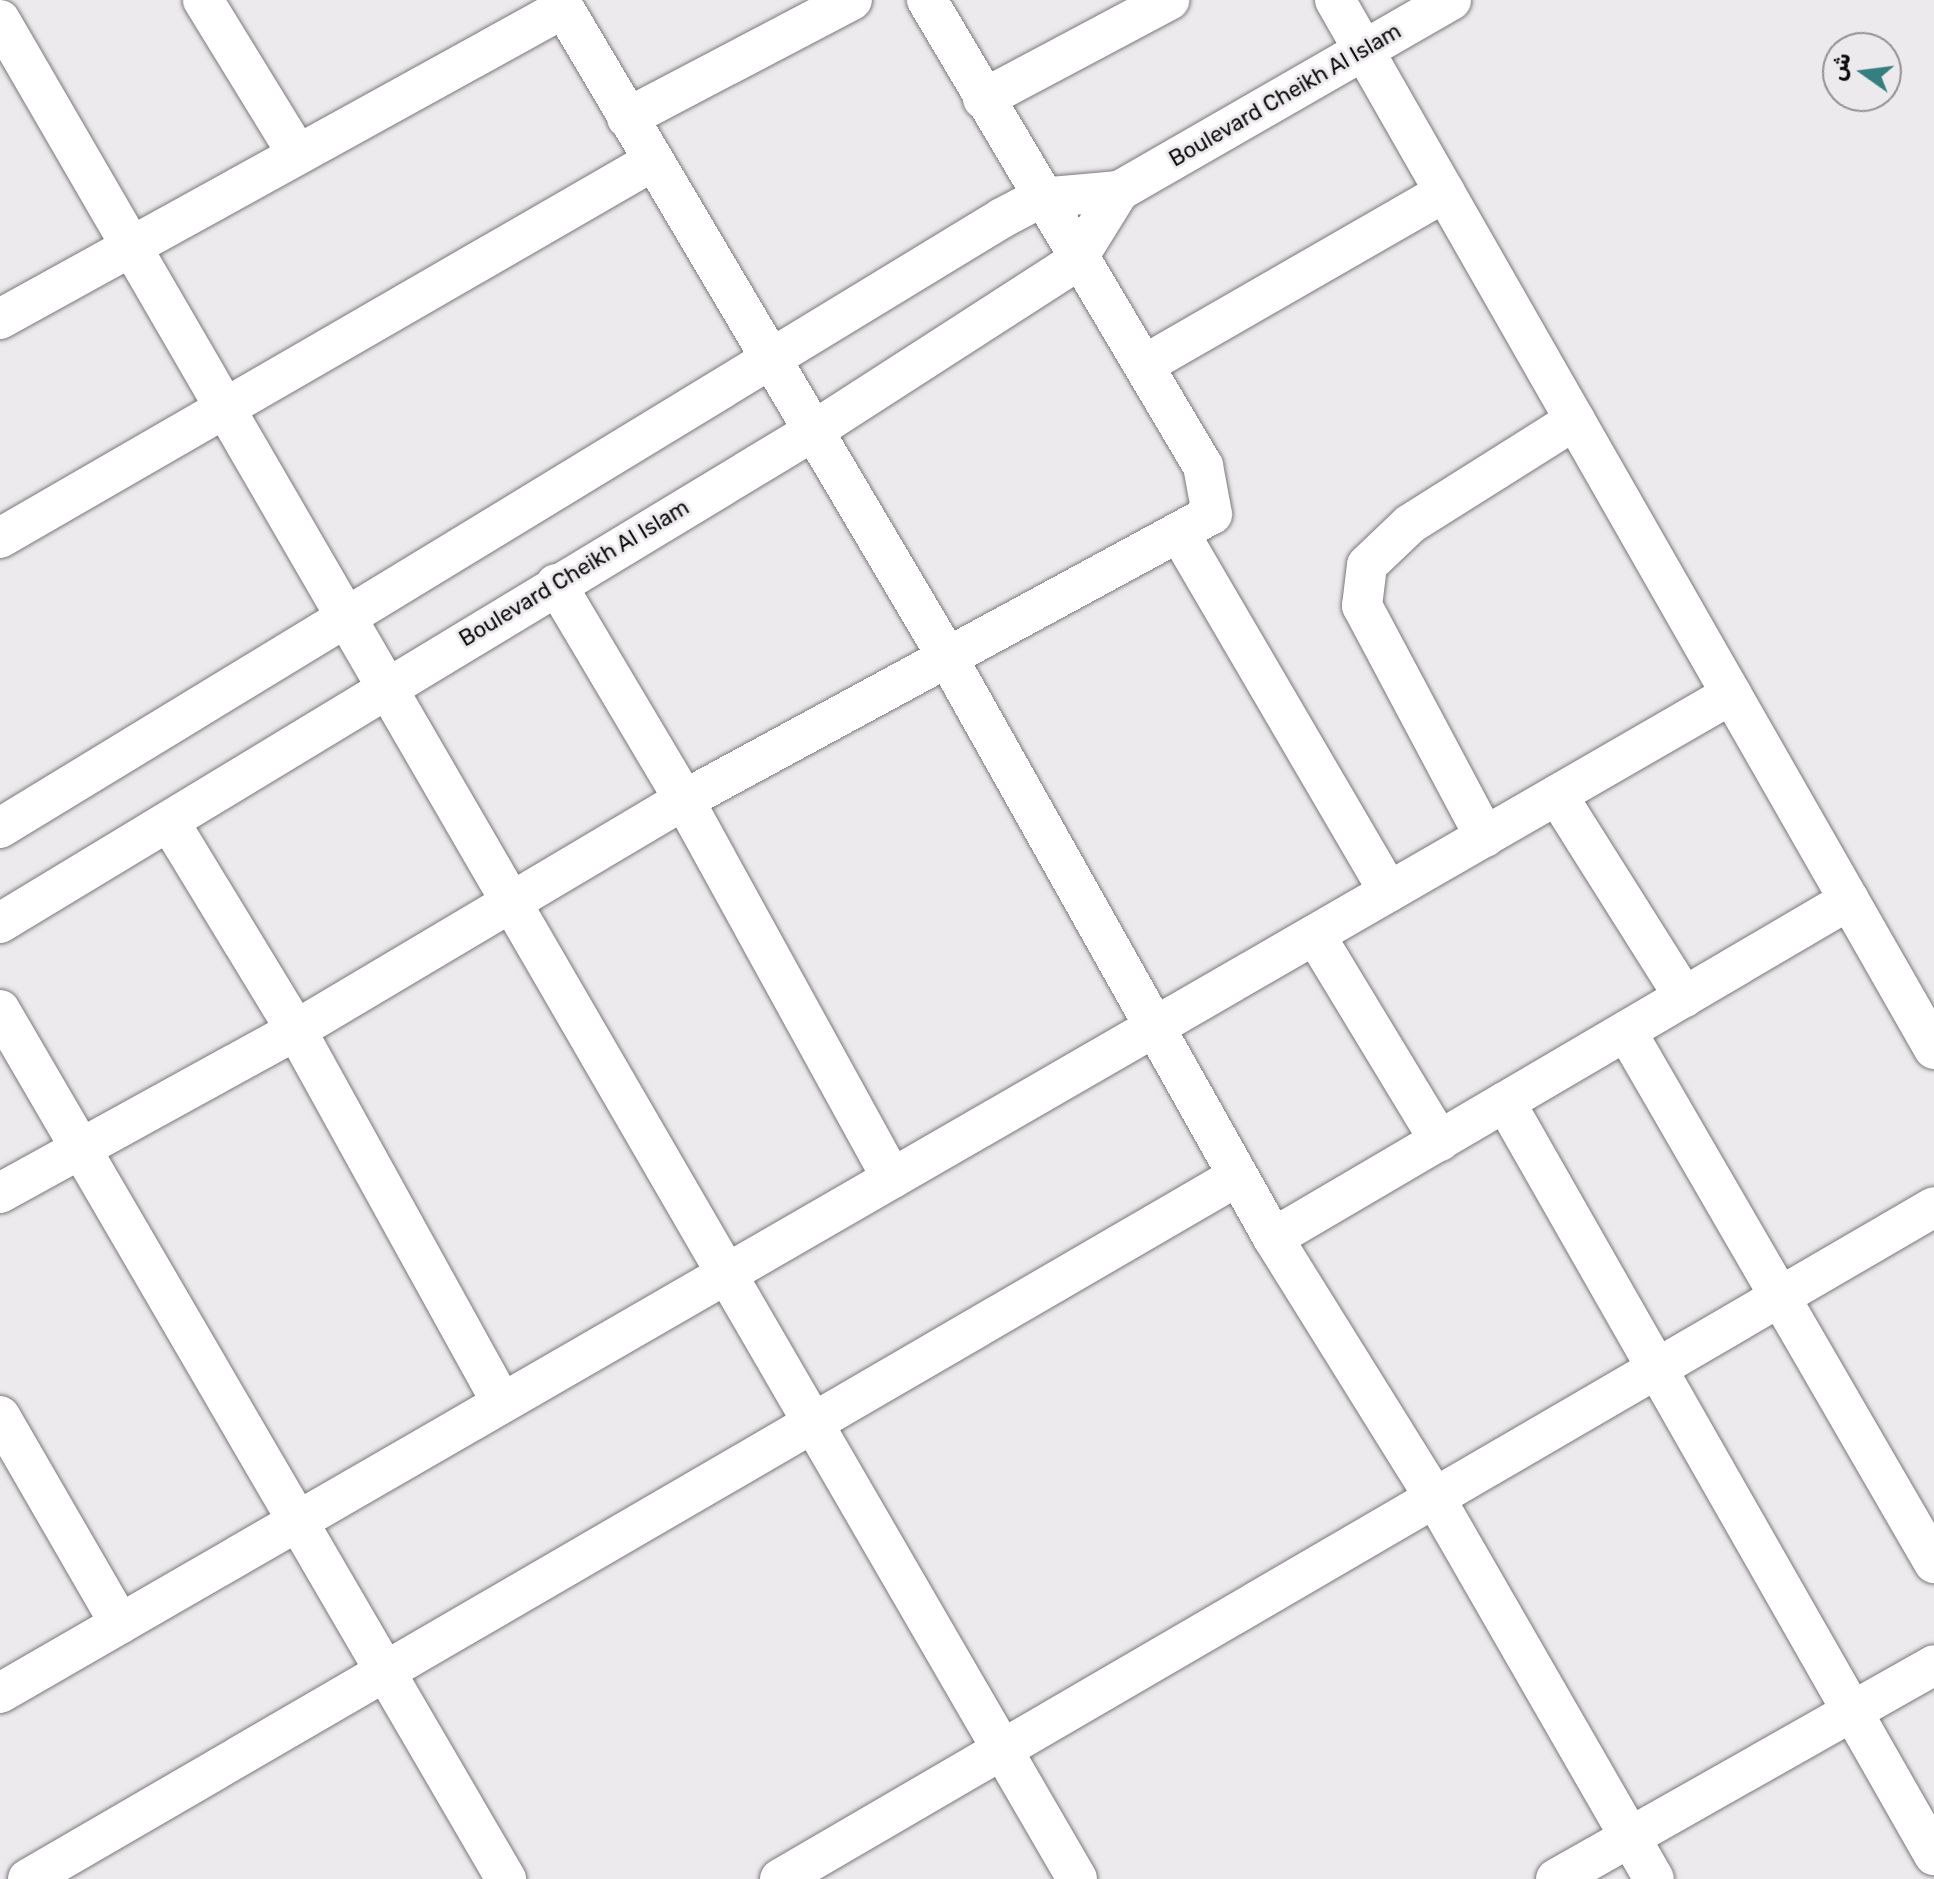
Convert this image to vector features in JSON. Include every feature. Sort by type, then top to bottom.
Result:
[{"type":"street","points":[[203,0],[296,152]]},
{"type":"street","points":[[627,118],[852,0]]},
{"type":"street","points":[[0,1193],[296,1030],[515,904],[684,800],[946,655],[1181,536],[1212,514],[1211,483],[1144,365],[1075,262],[927,0]]},
{"type":"street","points":[[983,99],[1169,0]]},
{"type":"street","points":[[1335,0],[1934,1049]]},
{"type":"street","name":"Boulevard Cheikh Al Islam","points":[[0,828],[347,613],[770,364],[1040,198],[1119,191],[1364,50],[1441,2]]},
{"type":"street","points":[[0,319],[562,4],[810,433],[946,655],[1152,1029],[1273,1238],[1435,1498],[1654,1879]]},
{"type":"street","points":[[0,20],[388,683],[1077,1879]]},
{"type":"street","points":[[0,538],[653,161]]},
{"type":"street","name":"Boulevard Cheikh Al Islam","points":[[0,923],[170,823],[388,683],[810,433],[1075,262],[1119,191]]},
{"type":"street","points":[[1144,365],[1445,192]]},
{"type":"street","points":[[1485,837],[1362,606],[1363,583],[1384,544],[1575,420]]},
{"type":"street","points":[[1181,536],[1389,892]]},
{"type":"street","points":[[556,584],[684,800],[892,1179]]},
{"type":"street","points":[[0,1693],[1732,694]]},
{"type":"street","points":[[1557,795],[1684,997]]},
{"type":"street","points":[[170,823],[296,1030],[502,1403]]},
{"type":"street","points":[[1273,1238],[1849,900]]},
{"type":"street","points":[[1315,935],[1440,1141]]},
{"type":"street","points":[[0,1010],[506,1879]]},
{"type":"street","points":[[1626,1031],[1934,1563]]},
{"type":"street","points":[[1505,1102],[1934,1855]]},
{"type":"street","points":[[28,1879],[387,1675],[1238,1176]]},
{"type":"street","points":[[780,1879],[1934,1207]]},
{"type":"street","points":[[0,1416],[120,1624]]},
{"type":"street","points":[[1556,1879],[1934,1665]]}]
